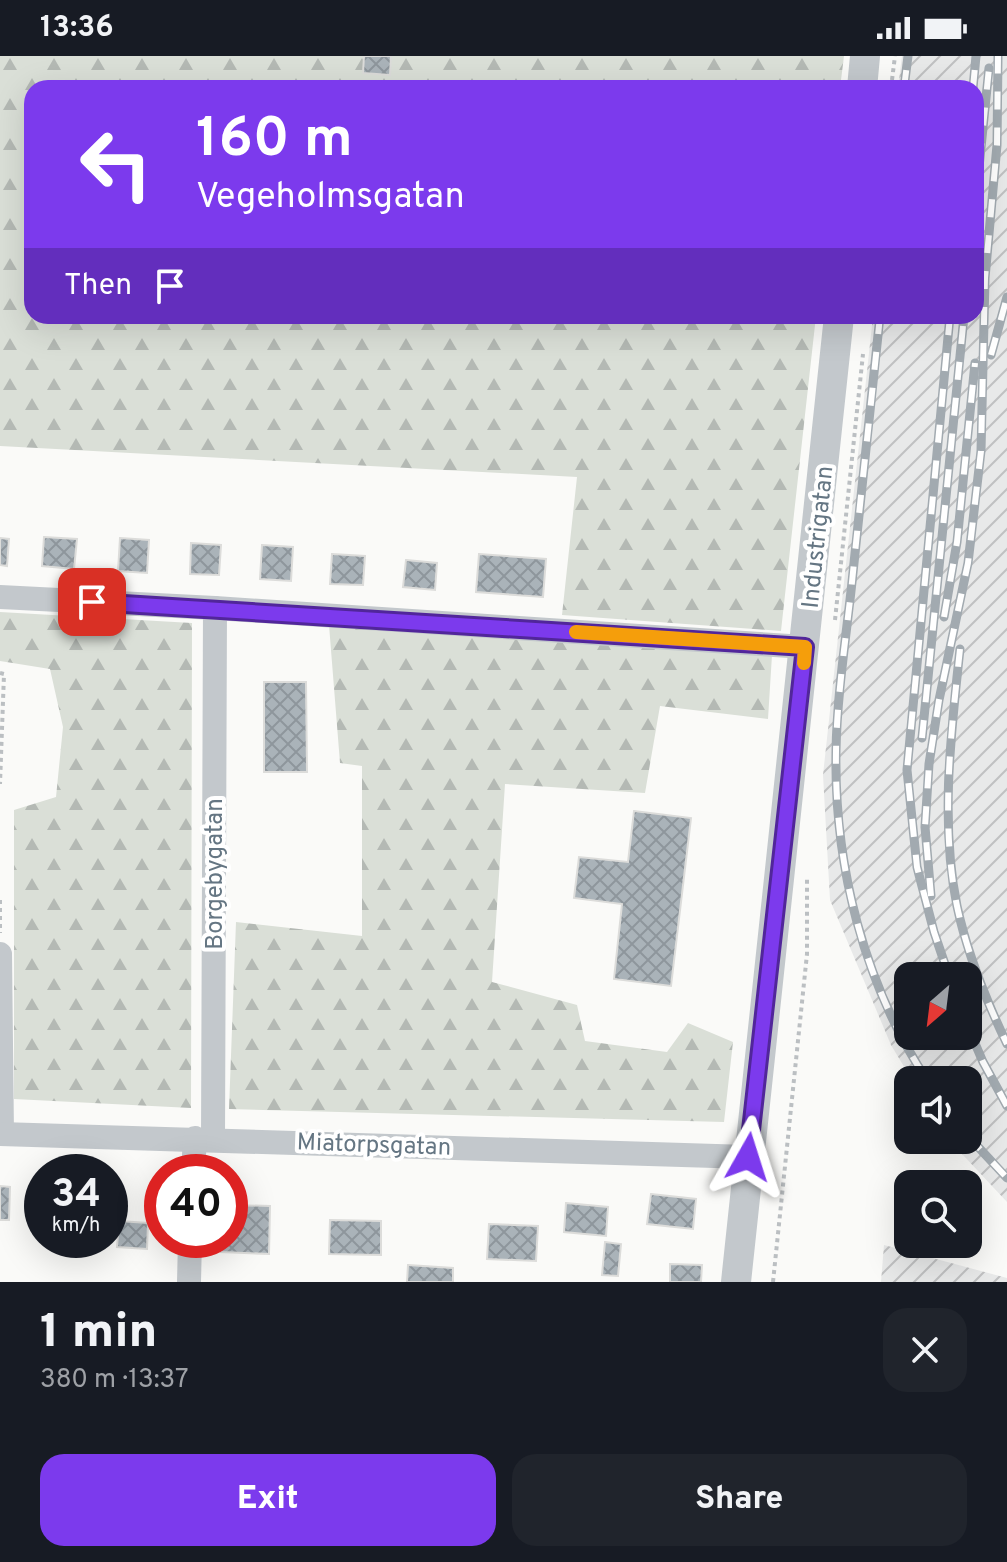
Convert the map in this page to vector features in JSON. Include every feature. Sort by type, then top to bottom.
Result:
[{"type":"street","points":[[863,80],[865,56]]},
{"type":"street","name":"Industrigatan","points":[[736,1282],[838,324]]},
{"type":"street","points":[[0,597],[805,647]]},
{"type":"street","name":"Borgebygatan","points":[[199,1154],[204,1139],[215,608]]},
{"type":"street","points":[[0,954],[1,1134]]},
{"type":"street","name":"Miatorpsgatan","points":[[1,1134],[748,1157]]},
{"type":"street","points":[[189,1282],[190,1258]]},
{"type":"path","points":[[892,80],[895,56]]},
{"type":"path","points":[[835,620],[864,347]]},
{"type":"path","points":[[0,673],[4,674],[0,784]]},
{"type":"path","points":[[773,1282],[807,954],[807,873]]},
{"type":"path","points":[[0,900],[0,936]]},
{"type":"shaded area","points":[[902,56],[1007,56],[1007,1202],[982,1175],[982,1170],[977,1170],[962,1154],[982,1154],[982,1066],[904,1066],[894,1050],[891,1045],[830,900],[823,775],[872,324],[984,324],[984,80],[899,80]]},
{"type":"shaded area","points":[[884,1245],[894,1248],[894,1258],[932,1258],[1007,1278],[1007,1282],[881,1282]]},
{"type":"green space","points":[[0,56],[844,56],[841,80],[24,80],[24,324],[815,324],[781,631],[562,615],[577,477],[0,446]]},
{"type":"green space","points":[[0,612],[192,623],[191,1108],[14,1099],[14,810],[56,797],[63,727],[50,669],[0,661]]},
{"type":"green space","points":[[329,625],[772,655],[768,719],[660,706],[645,793],[505,784],[492,982],[577,1005],[585,1041],[667,1052],[688,1023],[733,1042],[724,1122],[229,1109],[236,922],[362,936],[362,766],[340,763]]},
{"type":"building","points":[[364,56],[391,56],[390,75],[363,73]]},
{"type":"building","points":[[44,537],[77,539],[74,569],[42,566]]},
{"type":"building","points":[[0,538],[9,539],[7,566],[0,565]]},
{"type":"building","points":[[120,538],[149,540],[147,573],[118,571]]},
{"type":"building","points":[[191,543],[221,545],[219,575],[190,574]]},
{"type":"building","points":[[262,545],[293,547],[291,581],[260,579]]},
{"type":"building","points":[[332,554],[365,556],[363,585],[330,584]]},
{"type":"building","points":[[479,554],[546,559],[543,597],[476,592]]},
{"type":"building","points":[[406,560],[437,563],[435,590],[403,587]]},
{"type":"building","points":[[264,682],[306,682],[307,772],[264,772]]},
{"type":"building","points":[[634,811],[691,818],[671,986],[614,979],[622,904],[574,898],[579,857],[628,862]]},
{"type":"building","points":[[0,1186],[10,1187],[9,1220],[0,1220]]},
{"type":"building","points":[[651,1194],[696,1199],[693,1229],[647,1224]]},
{"type":"building","points":[[566,1203],[608,1207],[606,1236],[564,1232]]},
{"type":"building","points":[[248,1205],[270,1206],[269,1254],[248,1253]]},
{"type":"building","points":[[330,1220],[381,1221],[381,1255],[329,1254]]},
{"type":"building","points":[[128,1222],[144,1223],[144,1249],[128,1248]]},
{"type":"building","points":[[489,1224],[538,1226],[536,1261],[487,1259]]},
{"type":"building","points":[[605,1242],[621,1244],[618,1276],[602,1275]]},
{"type":"building","points":[[670,1264],[702,1265],[701,1282],[670,1282]]},
{"type":"building","points":[[408,1265],[453,1268],[453,1282],[407,1282]]},
{"type":"railway","points":[[905,80],[908,56]]},
{"type":"railway","points":[[974,80],[976,56]]},
{"type":"railway","points":[[984,321],[997,145],[998,56]]},
{"type":"railway","points":[[984,118],[989,68]]},
{"type":"railway","points":[[991,355],[1007,297]]},
{"type":"railway","points":[[879,324],[840,688],[837,794],[847,880],[857,923],[886,1004],[919,1066]]},
{"type":"railway","points":[[944,962],[917,867],[907,770],[949,324]]},
{"type":"railway","points":[[922,738],[963,324]]},
{"type":"railway","points":[[931,896],[925,827],[929,764],[968,563],[981,451],[984,324]]},
{"type":"railway","points":[[944,617],[957,542],[975,363]]},
{"type":"railway","points":[[960,649],[949,778],[952,874],[961,924],[972,959],[1007,1044]]},
{"type":"railway","points":[[978,1050],[1007,1106]]},
{"type":"railway","points":[[982,1151],[1007,1178]]},
{"type":"slow traffic","points":[[576,632],[805,647],[804,663]]},
{"type":"route","points":[[92,602],[805,647],[748,1157]]}]
